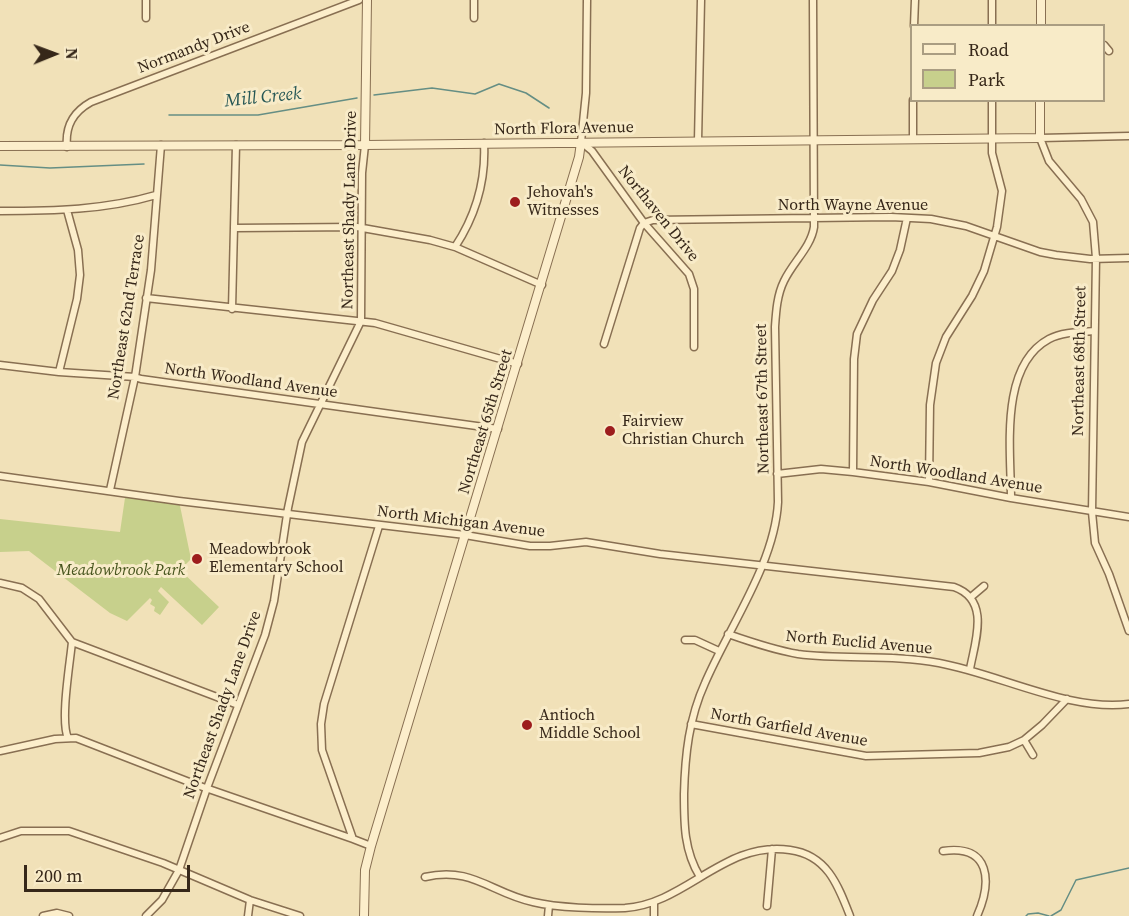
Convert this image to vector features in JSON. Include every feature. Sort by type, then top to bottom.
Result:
[{"type":"street","points":[[146,0],[146,18]]},
{"type":"street","name":"Normandy Drive","points":[[67,147],[67,131],[71,121],[79,110],[91,102],[358,0]]},
{"type":"street","name":"Northeast Shady Lane Drive","points":[[146,916],[162,900],[179,870],[207,788],[265,635],[274,601],[287,513],[302,442],[361,321],[367,0]]},
{"type":"street","points":[[474,0],[474,18]]},
{"type":"street","name":"Northeast 65th Street","points":[[364,916],[365,870],[371,846],[579,157],[586,93],[587,0]]},
{"type":"street","points":[[698,141],[700,0]]},
{"type":"street","name":"Northeast 67th Street","points":[[700,877],[691,859],[685,831],[685,762],[691,724],[704,684],[768,553],[776,523],[775,345],[777,310],[784,281],[813,234],[813,0]]},
{"type":"street","points":[[914,24],[915,0]]},
{"type":"street","points":[[992,0],[992,24]]},
{"type":"street","points":[[1041,0],[1041,24]]},
{"type":"street","points":[[1105,46],[1109,51]]},
{"type":"street","points":[[913,138],[914,102]]},
{"type":"street","points":[[929,482],[930,405],[936,363],[946,337],[972,296],[984,271],[995,236],[1002,190],[992,153],[993,102]]},
{"type":"street","name":"Northeast 68th Street","points":[[1040,102],[1040,138],[1049,161],[1081,199],[1093,222],[1096,258],[1092,512],[1095,543],[1129,631]]},
{"type":"street","name":"North Flora Avenue","points":[[0,146],[365,145],[1129,136]]},
{"type":"street","name":"Northaven Drive","points":[[581,142],[592,151],[644,223],[691,277],[694,289],[694,347]]},
{"type":"street","points":[[455,247],[468,225],[479,195],[485,164],[484,143]]},
{"type":"street","name":"Northeast 62nd Terrace","points":[[110,490],[135,377],[151,270],[161,145]]},
{"type":"street","points":[[232,309],[236,145]]},
{"type":"street","points":[[0,211],[67,210],[129,203],[156,195]]},
{"type":"street","points":[[59,372],[77,299],[80,274],[78,250],[67,210]]},
{"type":"street","points":[[853,472],[854,366],[857,334],[866,312],[896,261],[908,218]]},
{"type":"street","name":"North Wayne Avenue","points":[[644,223],[653,220],[908,218],[942,220],[1048,254],[1073,258],[1129,258]]},
{"type":"street","points":[[604,344],[640,228],[644,223]]},
{"type":"street","points":[[235,228],[361,227],[455,247],[542,285]]},
{"type":"street","points":[[146,298],[375,323],[518,364]]},
{"type":"street","points":[[1011,498],[1012,392],[1023,365],[1038,347],[1051,338],[1068,333],[1094,331]]},
{"type":"street","name":"North Woodland Avenue","points":[[0,365],[135,377],[498,429]]},
{"type":"street","name":"North Woodland Avenue","points":[[777,474],[821,469],[853,472],[929,482],[1129,517]]},
{"type":"street","name":"North Michigan Avenue","points":[[0,476],[168,500],[540,546],[586,542],[653,553],[954,587],[971,597]]},
{"type":"street","points":[[353,838],[322,750],[321,724],[324,704],[379,526]]},
{"type":"street","points":[[0,583],[22,588],[39,599],[72,642],[238,705]]},
{"type":"street","points":[[970,669],[978,623],[977,606],[971,597],[984,586]]},
{"type":"street","points":[[1120,604],[1129,606]]},
{"type":"street","name":"North Euclid Avenue","points":[[728,633],[760,645],[797,653],[909,659],[970,669],[1067,699],[1096,705],[1129,704]]},
{"type":"street","points":[[685,640],[695,640],[719,651]]},
{"type":"street","points":[[68,738],[65,719],[72,642]]},
{"type":"street","name":"North Garfield Avenue","points":[[691,724],[866,756],[906,757],[979,753],[1009,747],[1023,740],[1042,725],[1067,699]]},
{"type":"street","points":[[0,751],[55,739],[76,738],[207,788],[371,846]]},
{"type":"street","points":[[1023,740],[1033,755]]},
{"type":"street","points":[[2,837],[21,831],[69,831],[179,870],[250,900],[300,916]]},
{"type":"street","points":[[767,906],[772,849]]},
{"type":"street","points":[[425,877],[449,874],[476,878],[523,900],[549,905],[626,908],[670,896],[733,859],[754,851],[772,849],[799,851],[823,865],[837,883],[850,916]]},
{"type":"street","points":[[944,851],[969,852],[982,863],[986,884],[977,916]]},
{"type":"street","points":[[248,916],[250,900]]},
{"type":"street","points":[[654,902],[654,916]]},
{"type":"street","points":[[548,916],[549,905]]},
{"type":"street","points":[[43,916],[57,913],[69,916]]},
{"type":"green space","name":"Meadowbrook Park","points":[[126,491],[179,501],[191,559],[180,570],[219,607],[202,625],[161,587],[158,591],[169,602],[160,615],[154,611],[155,607],[150,604],[152,600],[150,598],[127,621],[110,613],[29,551],[0,552],[0,519],[120,532]]},
{"type":"waterway","name":"Mill Creek","points":[[374,95],[432,88],[475,94],[499,84],[526,93],[549,108]]},
{"type":"waterway","name":"Mill Creek","points":[[169,115],[258,115],[357,98]]},
{"type":"waterway","name":"Mill Creek","points":[[0,165],[50,168],[144,164]]},
{"type":"waterway","points":[[1051,916],[1061,910],[1076,880],[1129,868]]},
{"type":"waterway","points":[[1026,916],[1038,913],[1049,916]]},
{"type":"place","name":"Jehovah's Witnesses","points":[[515,202]]},
{"type":"place","name":"Fairview Christian Church","points":[[610,431]]},
{"type":"place","name":"Meadowbrook Elementary School","points":[[197,559]]},
{"type":"place","name":"Antioch Middle School","points":[[527,725]]}]
